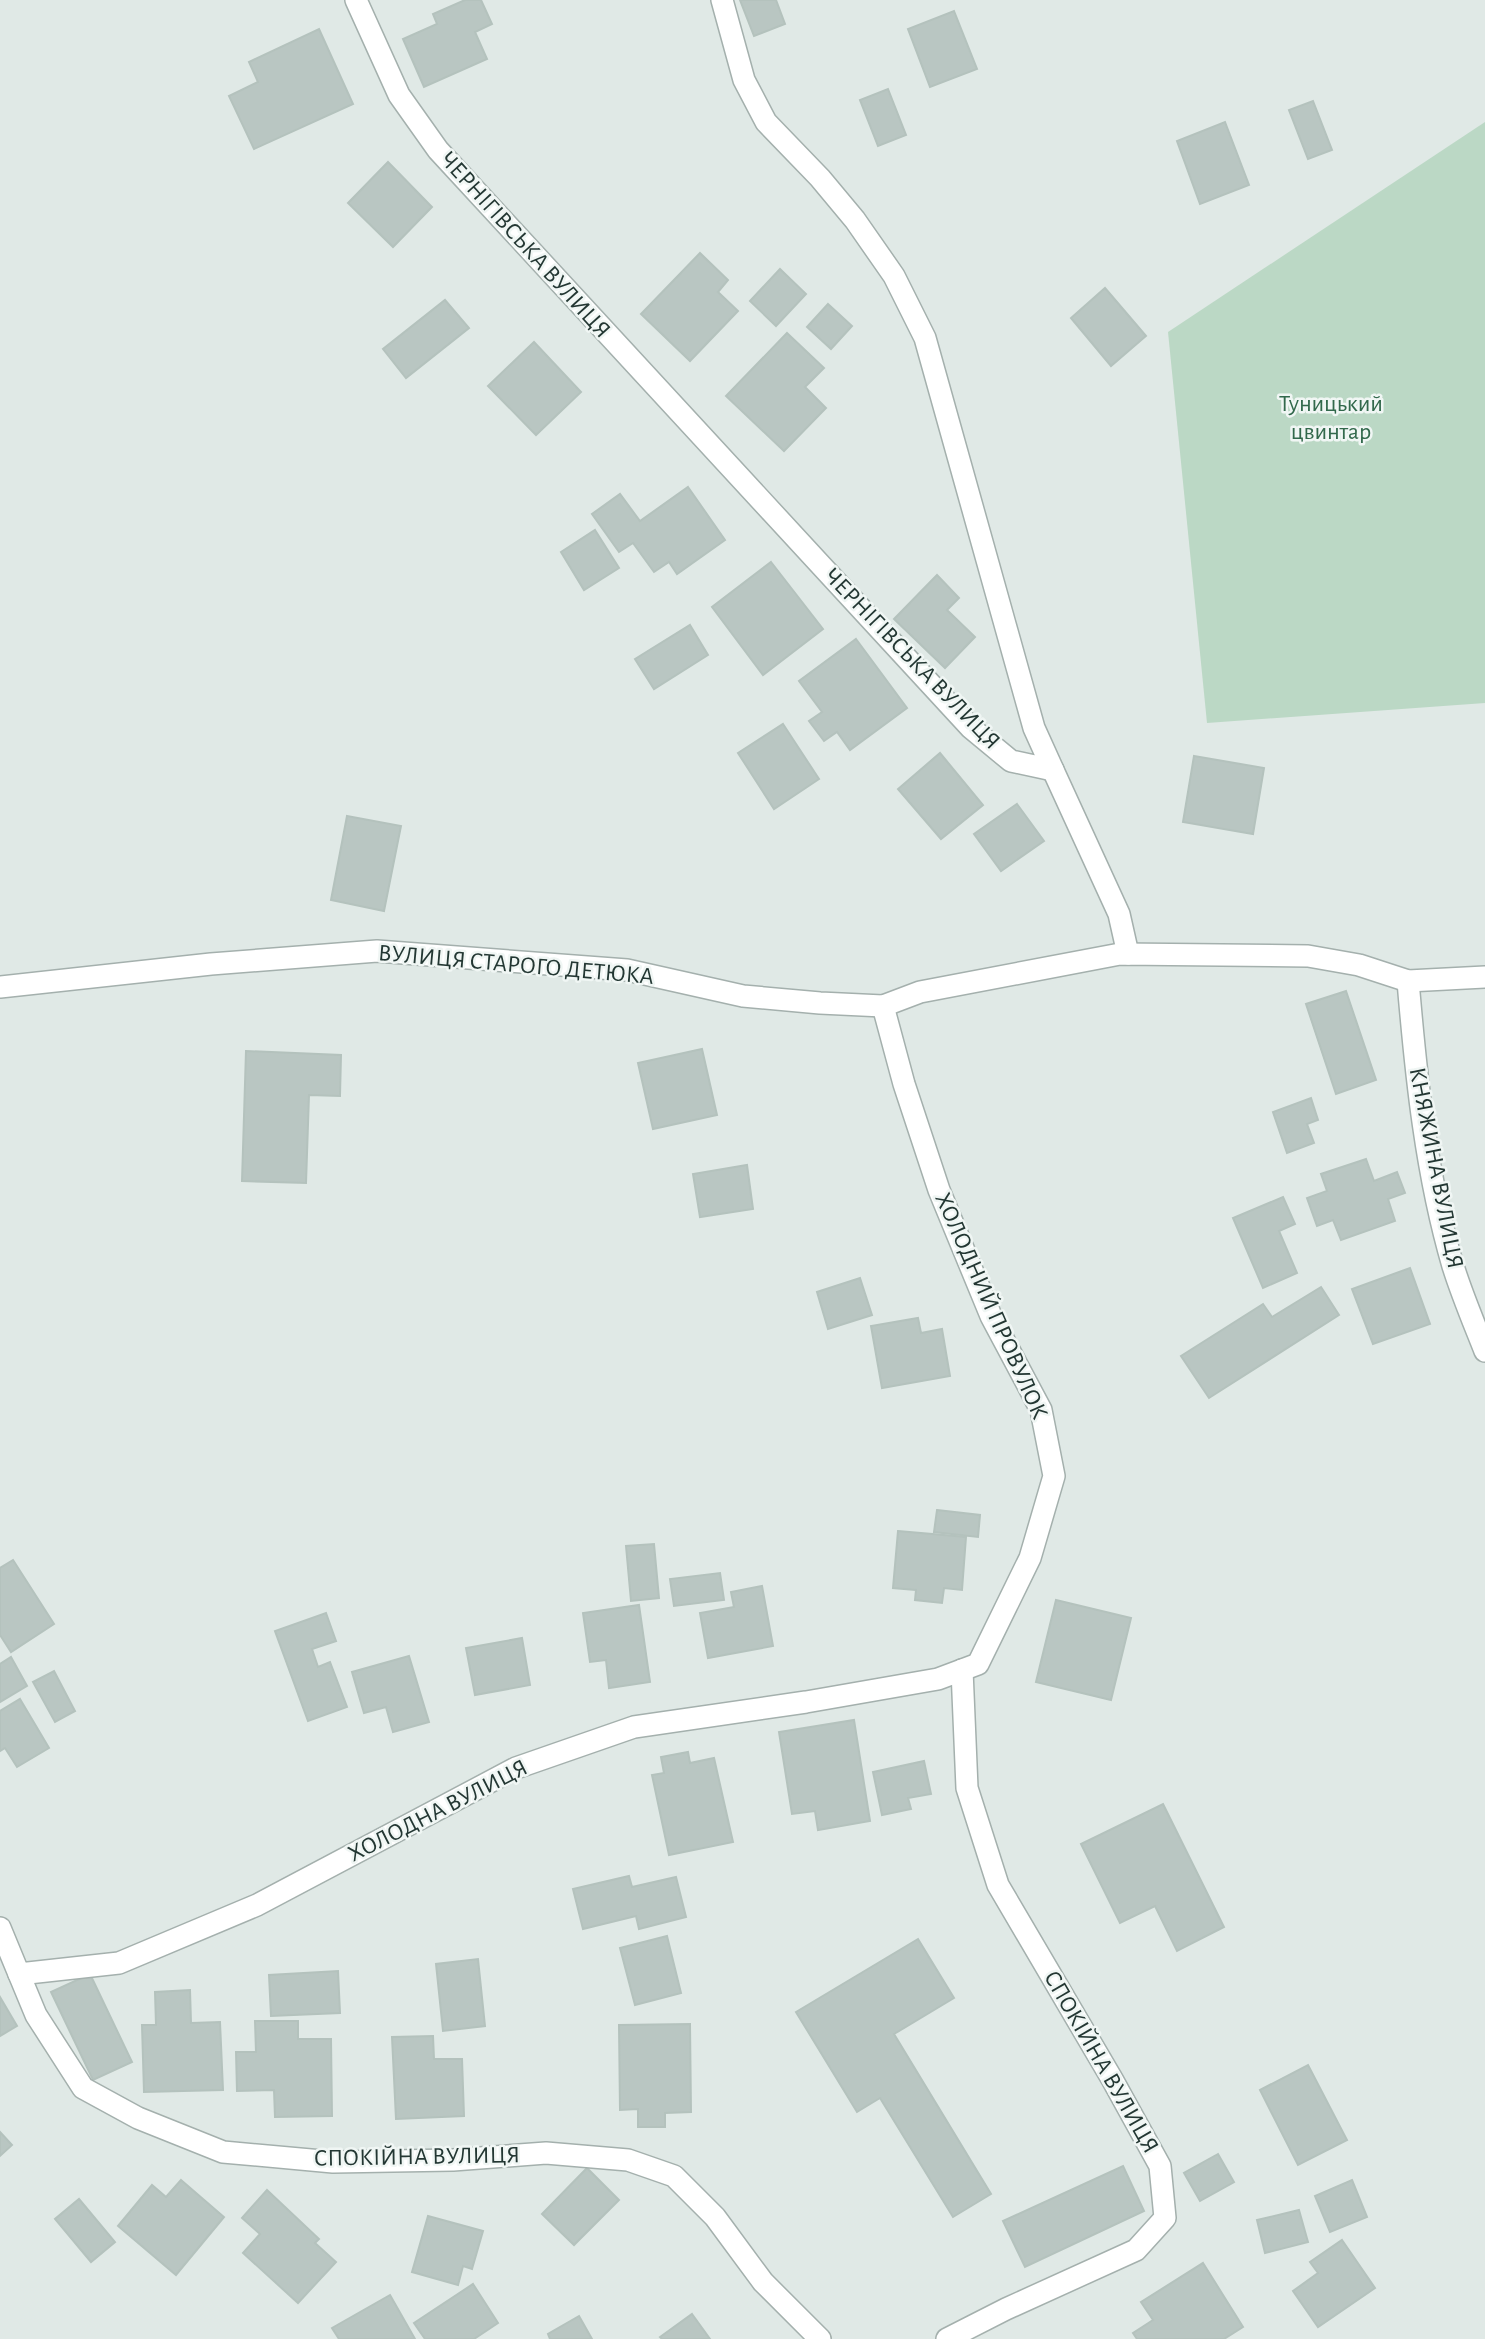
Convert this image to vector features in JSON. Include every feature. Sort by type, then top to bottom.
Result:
[{"type":"street","name":"ЧЕРНІГІВСЬКА ВУЛИЦЯ","points":[[356,0],[399,95],[438,150],[971,728],[1012,761],[1053,770]]},
{"type":"street","name":"ЧЕРНІГІВСЬКА ВУЛИЦЯ","points":[[722,0],[744,80],[766,122],[820,178],[855,220],[894,276],[925,338],[1034,728],[1053,770]]},
{"type":"street","points":[[1053,770],[1119,914],[1128,954]]},
{"type":"street","name":"ВУЛИЦЯ СТАРОГО ДЕТЮКА","points":[[0,987],[211,964],[377,951],[627,970],[743,996],[883,1006],[920,992],[1128,954],[1308,956],[1359,965],[1408,981],[1485,977]]},
{"type":"street","name":"КНЯЖИНА ВУЛИЦЯ","points":[[1408,981],[1417,1086],[1433,1173],[1453,1266],[1485,1351]]},
{"type":"street","name":"ХОЛОДНИЙ ПРОВУЛОК","points":[[883,1006],[904,1084],[939,1190],[991,1316],[1041,1410],[1054,1476],[1030,1558],[978,1664],[962,1670]]},
{"type":"street","name":"ХОЛОДНА ВУЛИЦЯ","points":[[19,1974],[120,1963],[257,1905],[516,1768],[634,1727],[925,1682],[962,1670]]},
{"type":"street","name":"СПОКІЙНА ВУЛИЦЯ","points":[[947,2339],[1136,2250],[1165,2218],[1160,2166],[999,1885],[967,1788],[962,1670]]},
{"type":"street","points":[[0,1928],[19,1974]]},
{"type":"street","name":"СПОКІЙНА ВУЛИЦЯ","points":[[19,1974],[36,2015],[83,2088],[138,2118],[223,2152],[333,2162],[453,2160],[546,2153],[628,2160],[674,2176],[715,2217],[763,2282],[820,2339]]},
{"type":"green space","name":"Туницький цвинтар","points":[[1485,122],[1485,703],[1207,723],[1168,332]]},
{"type":"building","points":[[465,0],[481,0],[492,24],[475,32],[487,59],[424,87],[403,39],[437,24],[433,14]]},
{"type":"building","points":[[740,0],[776,0],[785,24],[754,36]]},
{"type":"building","points":[[954,11],[977,69],[930,87],[908,29]]},
{"type":"building","points":[[319,29],[353,104],[254,149],[229,96],[258,82],[249,62]]},
{"type":"building","points":[[888,89],[906,135],[878,146],[860,100]]},
{"type":"building","points":[[1313,101],[1332,150],[1308,159],[1289,110]]},
{"type":"building","points":[[1225,122],[1249,185],[1200,204],[1177,141]]},
{"type":"building","points":[[388,162],[432,207],[393,247],[348,203]]},
{"type":"building","points":[[700,253],[728,280],[718,292],[738,311],[690,361],[641,314]]},
{"type":"building","points":[[780,269],[806,294],[776,326],[750,301]]},
{"type":"building","points":[[1105,288],[1146,336],[1111,366],[1071,318]]},
{"type":"building","points":[[445,300],[469,328],[406,378],[383,349]]},
{"type":"building","points":[[828,304],[852,326],[831,349],[807,327]]},
{"type":"building","points":[[787,333],[824,368],[805,387],[826,408],[784,451],[726,396]]},
{"type":"building","points":[[534,342],[581,392],[536,435],[488,386]]},
{"type":"building","points":[[688,487],[725,540],[677,574],[669,562],[654,572],[633,543],[619,552],[592,514],[620,494],[640,521]]},
{"type":"building","points":[[595,530],[619,568],[584,590],[561,552]]},
{"type":"building","points":[[771,562],[823,629],[763,675],[712,607]]},
{"type":"building","points":[[937,575],[959,598],[947,610],[975,637],[945,668],[894,619]]},
{"type":"building","points":[[690,625],[708,655],[654,689],[635,659]]},
{"type":"building","points":[[856,639],[907,708],[850,750],[837,732],[824,741],[809,721],[822,712],[799,681]]},
{"type":"building","points":[[783,724],[819,779],[774,809],[738,753]]},
{"type":"building","points":[[940,753],[983,805],[941,839],[898,789]]},
{"type":"building","points":[[1194,756],[1264,768],[1253,834],[1183,822]]},
{"type":"building","points":[[1017,804],[1044,841],[1001,871],[974,834]]},
{"type":"building","points":[[347,816],[401,826],[384,911],[331,900]]},
{"type":"building","points":[[1346,991],[1376,1080],[1336,1094],[1306,1004]]},
{"type":"building","points":[[702,1049],[717,1115],[653,1129],[638,1063]]},
{"type":"building","points":[[246,1051],[341,1055],[340,1096],[309,1095],[306,1183],[242,1181]]},
{"type":"building","points":[[1311,1098],[1318,1120],[1307,1124],[1314,1143],[1287,1153],[1273,1112]]},
{"type":"building","points":[[1366,1159],[1374,1181],[1397,1172],[1405,1193],[1388,1199],[1395,1221],[1341,1240],[1333,1220],[1317,1226],[1307,1198],[1327,1191],[1321,1174]]},
{"type":"building","points":[[747,1165],[753,1209],[700,1217],[693,1174]]},
{"type":"building","points":[[1283,1197],[1295,1224],[1279,1231],[1297,1273],[1263,1288],[1233,1218]]},
{"type":"building","points":[[1410,1268],[1430,1324],[1373,1344],[1352,1289]]},
{"type":"building","points":[[860,1278],[872,1315],[828,1329],[817,1292]]},
{"type":"building","points":[[1321,1287],[1339,1315],[1209,1398],[1181,1356],[1263,1304],[1272,1317]]},
{"type":"building","points":[[918,1318],[921,1333],[942,1329],[950,1376],[882,1388],[871,1326]]},
{"type":"building","points":[[937,1510],[980,1515],[978,1537],[934,1532]]},
{"type":"building","points":[[898,1531],[966,1537],[962,1590],[944,1588],[942,1603],[915,1600],[916,1590],[893,1588]]},
{"type":"building","points":[[654,1544],[659,1598],[631,1601],[626,1546]]},
{"type":"building","points":[[13,1560],[54,1624],[11,1652],[0,1635],[0,1568]]},
{"type":"building","points":[[720,1573],[724,1600],[674,1606],[670,1579]]},
{"type":"building","points":[[762,1586],[773,1646],[708,1658],[700,1613],[734,1607],[731,1592]]},
{"type":"building","points":[[1056,1600],[1131,1618],[1111,1700],[1036,1682]]},
{"type":"building","points":[[639,1605],[650,1682],[609,1688],[606,1660],[590,1662],[583,1613]]},
{"type":"building","points":[[326,1613],[336,1641],[312,1649],[318,1667],[330,1662],[347,1707],[308,1721],[275,1631]]},
{"type":"building","points":[[522,1638],[530,1685],[475,1695],[466,1648]]},
{"type":"building","points":[[409,1656],[429,1722],[393,1732],[386,1707],[364,1713],[352,1672]]},
{"type":"building","points":[[11,1657],[27,1686],[0,1702],[0,1664]]},
{"type":"building","points":[[54,1671],[75,1711],[55,1722],[33,1682]]},
{"type":"building","points":[[20,1699],[49,1748],[17,1767],[5,1748],[0,1751],[0,1711]]},
{"type":"building","points":[[854,1720],[870,1821],[818,1830],[815,1811],[792,1814],[779,1732]]},
{"type":"building","points":[[688,1752],[690,1763],[714,1758],[733,1842],[669,1855],[652,1775],[664,1773],[661,1757]]},
{"type":"building","points":[[924,1761],[931,1794],[908,1798],[911,1809],[882,1815],[873,1772]]},
{"type":"building","points":[[1163,1804],[1224,1927],[1177,1951],[1155,1906],[1120,1923],[1081,1844]]},
{"type":"building","points":[[629,1876],[632,1887],[676,1877],[686,1917],[639,1929],[636,1916],[583,1929],[573,1889]]},
{"type":"building","points":[[667,1936],[681,1993],[635,2005],[620,1948]]},
{"type":"building","points":[[918,1939],[954,1998],[894,2034],[991,2194],[953,2217],[880,2098],[857,2112],[796,2012]]},
{"type":"building","points":[[478,1959],[485,2026],[443,2031],[436,1964]]},
{"type":"building","points":[[338,1971],[340,2013],[271,2016],[269,1975]]},
{"type":"building","points":[[90,1974],[132,2062],[93,2080],[51,1992]]},
{"type":"building","points":[[190,1990],[191,2023],[220,2022],[223,2090],[144,2092],[142,2025],[156,2025],[155,1992]]},
{"type":"building","points":[[0,1997],[17,2026],[0,2036]]},
{"type":"building","points":[[255,2021],[298,2021],[298,2039],[331,2039],[332,2116],[275,2117],[274,2090],[237,2091],[236,2052],[256,2052]]},
{"type":"building","points":[[690,2024],[691,2112],[665,2113],[665,2127],[638,2127],[638,2109],[620,2110],[619,2025]]},
{"type":"building","points":[[433,2036],[434,2059],[462,2059],[464,2116],[396,2119],[392,2037]]},
{"type":"building","points":[[1308,2065],[1347,2140],[1298,2165],[1260,2090]]},
{"type":"building","points":[[0,2132],[12,2145],[0,2156]]},
{"type":"building","points":[[1218,2154],[1234,2182],[1200,2201],[1184,2173]]},
{"type":"building","points":[[1123,2166],[1144,2211],[1025,2267],[1003,2221]]},
{"type":"building","points":[[587,2168],[619,2200],[574,2245],[542,2214]]},
{"type":"building","points":[[181,2180],[224,2217],[176,2275],[118,2226],[152,2185],[166,2197]]},
{"type":"building","points":[[1352,2180],[1367,2217],[1330,2232],[1315,2196]]},
{"type":"building","points":[[267,2190],[319,2239],[315,2243],[336,2262],[298,2303],[243,2253],[260,2234],[242,2218]]},
{"type":"building","points":[[79,2199],[115,2242],[91,2262],[55,2219]]},
{"type":"building","points":[[1299,2210],[1308,2242],[1265,2253],[1257,2220]]},
{"type":"building","points":[[428,2216],[483,2231],[472,2269],[463,2266],[458,2285],[412,2272]]},
{"type":"building","points":[[1342,2240],[1375,2288],[1318,2327],[1293,2291],[1318,2273],[1310,2262]]},
{"type":"building","points":[[1203,2263],[1243,2327],[1224,2339],[1137,2339],[1133,2333],[1153,2320],[1141,2302]]},
{"type":"building","points":[[473,2284],[498,2323],[474,2339],[425,2339],[414,2323]]},
{"type":"building","points":[[390,2295],[415,2339],[339,2339],[332,2328]]},
{"type":"building","points":[[692,2314],[710,2339],[660,2337]]},
{"type":"building","points":[[579,2316],[592,2339],[550,2339],[548,2334]]}]
